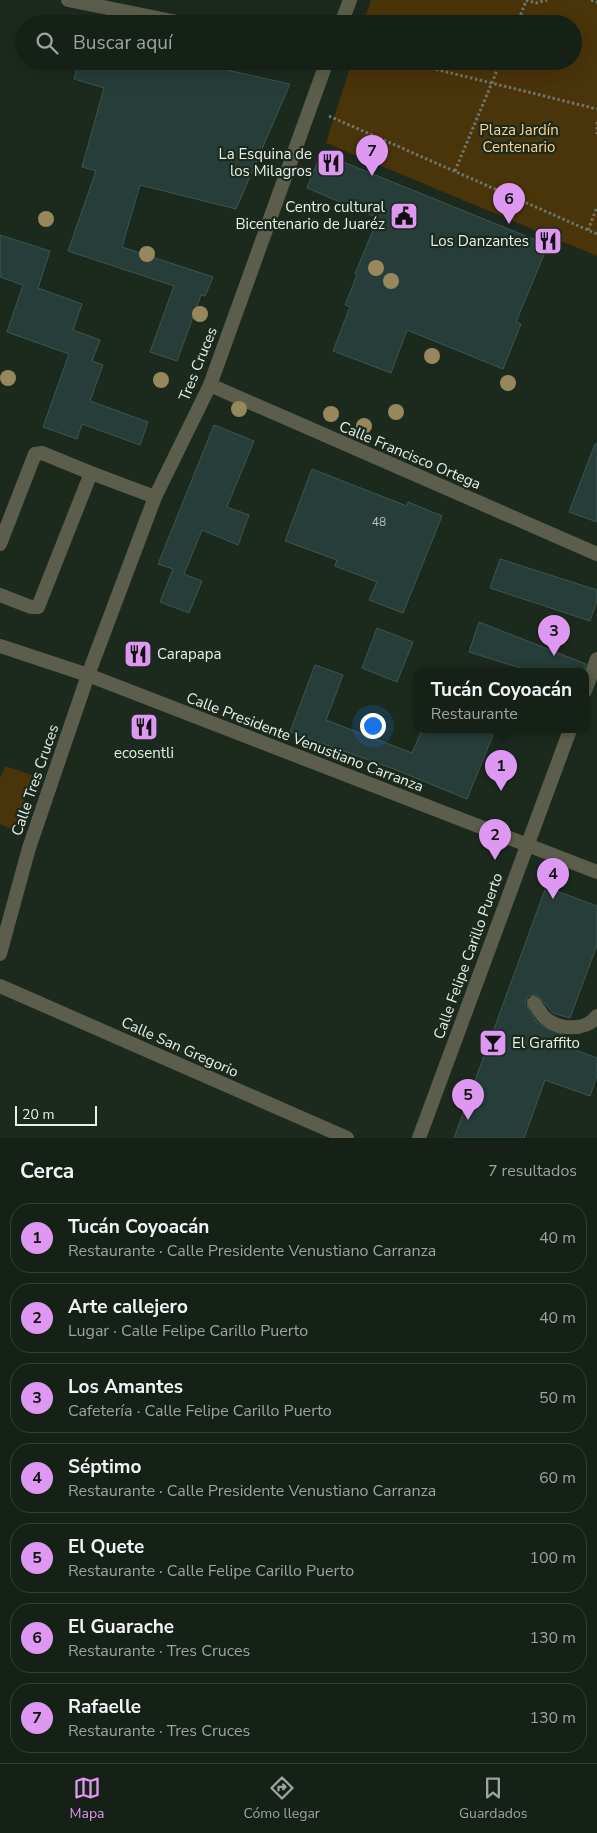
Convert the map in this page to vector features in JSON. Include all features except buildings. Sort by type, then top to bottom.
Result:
[{"type":"street","points":[[68,0],[142,15]]},
{"type":"street","points":[[344,15],[350,0]]},
{"type":"street","name":"Tres Cruces","points":[[88,676],[155,498],[210,385],[325,70]]},
{"type":"street","name":"Calle Francisco Ortega","points":[[210,385],[597,554]]},
{"type":"street","points":[[0,544],[35,454],[42,453],[155,498]]},
{"type":"street","points":[[0,595],[32,607],[38,607],[91,473]]},
{"type":"street","name":"Calle Presidente Venustiano Carranza","points":[[0,646],[88,676],[597,872]]},
{"type":"street","points":[[589,680],[597,658]]},
{"type":"street","name":"Calle Tres Cruces","points":[[0,954],[30,848],[88,676]]},
{"type":"street","name":"Calle Felipe Carillo Puerto","points":[[419,1138],[569,733]]},
{"type":"street","name":"Calle San Gregorio","points":[[0,986],[347,1138]]},
{"type":"street","points":[[534,1003],[544,1017],[557,1025],[572,1027],[584,1025],[593,1022],[597,1016]]},
{"type":"path","points":[[520,15],[526,0],[536,3],[547,0]]},
{"type":"path","points":[[592,0],[597,2]]},
{"type":"path","points":[[439,70],[597,110]]},
{"type":"path","points":[[455,171],[497,70]]},
{"type":"path","points":[[310,108],[597,234]]},
{"type":"path","points":[[597,122],[597,134]]},
{"type":"path","points":[[588,230],[597,207]]},
{"type":"green space","name":"Plaza Jardín Centenario","points":[[371,0],[597,0],[597,256],[326,143],[349,70],[582,70],[582,15],[366,15]]},
{"type":"green space","points":[[5,766],[32,775],[14,830],[0,824],[0,778]]},
{"type":"place","name":"La Esquina de los Milagros","points":[[331,163]]},
{"type":"place","name":"Rafaelle","points":[[372,176]]},
{"type":"place","name":"Centro cultural Bicentenario de Juaréz","points":[[404,216]]},
{"type":"place","name":"El Guarache","points":[[509,224]]},
{"type":"place","name":"Los Danzantes","points":[[548,241]]},
{"type":"place","name":"Carapapa","points":[[138,654]]},
{"type":"place","name":"Los Amantes","points":[[554,656]]},
{"type":"place","name":"ecosentli","points":[[144,727]]},
{"type":"place","name":"Tucán Coyoacán","points":[[501,791]]},
{"type":"place","name":"Arte callejero","points":[[495,860]]},
{"type":"place","name":"Séptimo","points":[[553,899]]},
{"type":"place","name":"El Graffito","points":[[493,1043]]},
{"type":"place","name":"El Quete","points":[[468,1120]]}]
